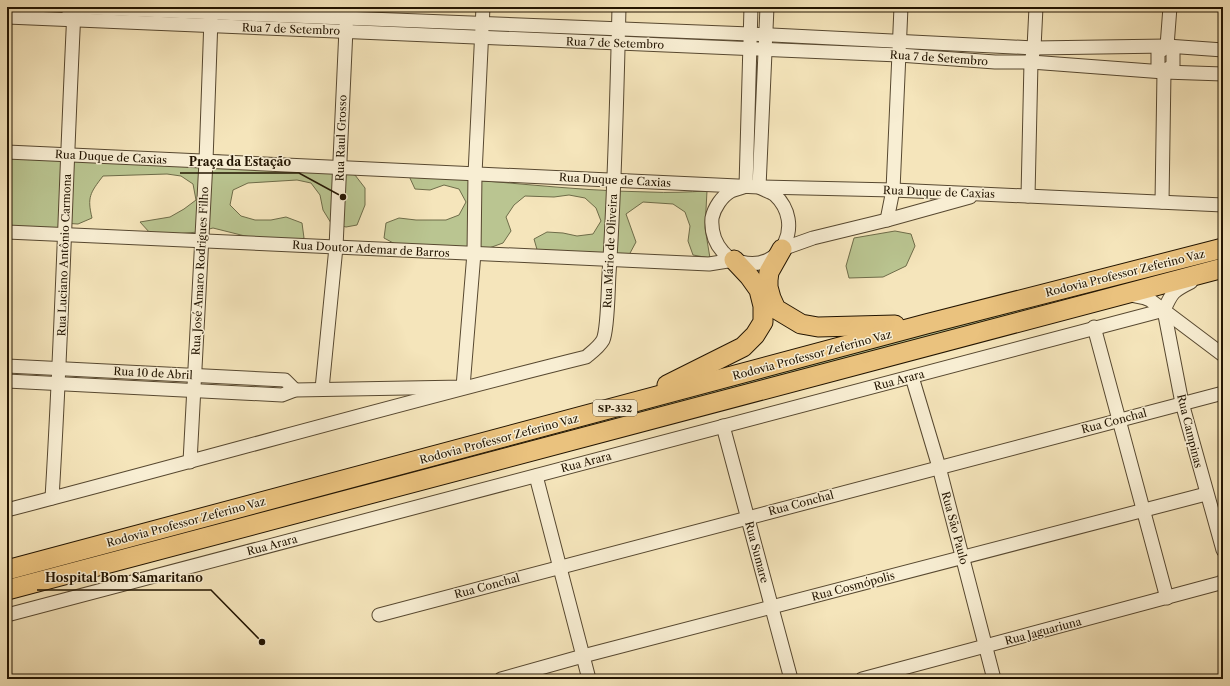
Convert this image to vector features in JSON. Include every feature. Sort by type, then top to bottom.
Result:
[{"type":"highway","name":"Rodovia Professor Zeferino Vaz","points":[[7,570],[266,500],[625,406],[926,324],[1223,248]]},
{"type":"highway","points":[[782,249],[770,272],[768,287],[776,309],[801,324],[818,327],[926,324]]},
{"type":"highway","points":[[625,406],[743,347],[755,336],[763,322],[763,306],[759,290],[749,276],[734,260]]},
{"type":"highway","name":"Rodovia Professor Zeferino Vaz","points":[[7,590],[1216,270]]},
{"type":"street","name":"Rua 7 de Setembro","points":[[66,7],[74,11]]},
{"type":"street","points":[[7,510],[190,462],[463,387],[474,254],[475,174],[482,7]]},
{"type":"street","name":"Rua Mário de Oliveira","points":[[463,387],[586,357],[596,349],[603,339],[610,260],[614,181],[619,7]]},
{"type":"street","points":[[751,7],[750,48],[752,187]]},
{"type":"street","points":[[752,187],[765,49],[767,7]]},
{"type":"street","points":[[887,220],[893,190],[900,7]]},
{"type":"street","points":[[1028,196],[1031,62],[1034,48],[1036,7]]},
{"type":"street","points":[[1162,202],[1164,72],[1158,65],[1158,53],[1166,46],[1170,7]]},
{"type":"street","name":"Rua 7 de Setembro","points":[[7,17],[74,11],[346,19],[750,34],[1034,48],[1166,46],[1223,50]]},
{"type":"street","name":"Rua Luciano Antônio Carmona","points":[[52,498],[60,368],[67,155],[74,11]]},
{"type":"street","name":"Rua José Amaro Rodrigues Filho","points":[[190,462],[206,161],[211,15]]},
{"type":"street","name":"Rua 7 de Setembro","points":[[346,19],[481,37],[899,55],[995,62],[1031,62],[1164,72],[1223,74]]},
{"type":"street","name":"Rua Raul Grosso","points":[[322,389],[336,247],[346,19]]},
{"type":"street","name":"Rua Duque de Caxias","points":[[7,152],[614,181],[752,187],[893,190],[1223,205]]},
{"type":"street","points":[[782,249],[788,236],[790,222],[785,207],[775,194],[752,187],[731,191],[718,203],[712,217],[712,232],[717,245],[724,254],[734,260],[748,264],[762,262],[772,258],[782,249],[813,238],[887,220],[981,194]]},
{"type":"street","name":"Rua Doutor Ademar de Barros","points":[[7,232],[710,264],[734,260]]},
{"type":"street","points":[[1164,310],[1171,294],[1178,288],[1216,270]]},
{"type":"street","points":[[1123,294],[1145,298],[1164,310],[1223,355]]},
{"type":"street","name":"Rua Arara","points":[[7,615],[912,377],[1094,327],[1164,310]]},
{"type":"street","name":"Rua Campinas","points":[[1164,310],[1182,403],[1206,494],[1223,550]]},
{"type":"street","points":[[1094,327],[1167,598]]},
{"type":"street","name":"Rua 10 de Abril","points":[[7,366],[285,380],[295,390]]},
{"type":"street","name":"Rua São Paulo","points":[[912,377],[939,467],[994,679]]},
{"type":"street","name":"Rua 10 de Abril","points":[[7,381],[282,395],[295,390],[463,387]]},
{"type":"street","name":"Rua Conchal","points":[[379,615],[560,566],[1223,393]]},
{"type":"street","name":"Rua Sumare","points":[[724,426],[791,679]]},
{"type":"street","points":[[536,476],[589,679]]},
{"type":"street","name":"Rua Cosmópolis","points":[[501,679],[583,656],[1206,494]]},
{"type":"street","name":"Rua Jaguariuna","points":[[862,679],[1167,598],[1223,581]]},
{"type":"green space","points":[[7,152],[199,158],[218,155],[340,171],[355,175],[365,188],[365,205],[357,225],[346,227],[331,223],[323,210],[320,195],[311,183],[297,180],[248,183],[233,190],[230,205],[241,216],[255,220],[271,220],[286,217],[302,223],[304,238],[290,243],[245,236],[213,228],[198,232],[165,235],[150,233],[140,222],[170,217],[184,209],[196,200],[193,184],[181,176],[167,174],[103,176],[92,191],[90,205],[92,218],[78,224],[62,223],[62,231],[7,226]]},
{"type":"green space","points":[[409,176],[619,191],[707,191],[705,228],[710,258],[693,255],[688,241],[690,226],[685,212],[673,204],[643,202],[626,214],[636,242],[629,255],[538,253],[534,239],[547,232],[577,236],[593,234],[601,221],[596,208],[585,198],[569,195],[554,197],[525,196],[514,205],[506,217],[511,231],[503,243],[489,248],[397,245],[384,238],[386,223],[399,218],[416,220],[446,220],[459,215],[466,202],[459,189],[444,185],[430,190],[415,189]]},
{"type":"green space","points":[[895,231],[911,234],[915,246],[906,266],[883,277],[849,278],[846,266],[854,238]]},
{"type":"green space","points":[[1223,253],[1223,263],[7,584],[7,575]]},
{"type":"place","name":"Praça da Estação","points":[[343,197]]},
{"type":"place","name":"Hospital Bom Samaritano","points":[[262,642]]}]
